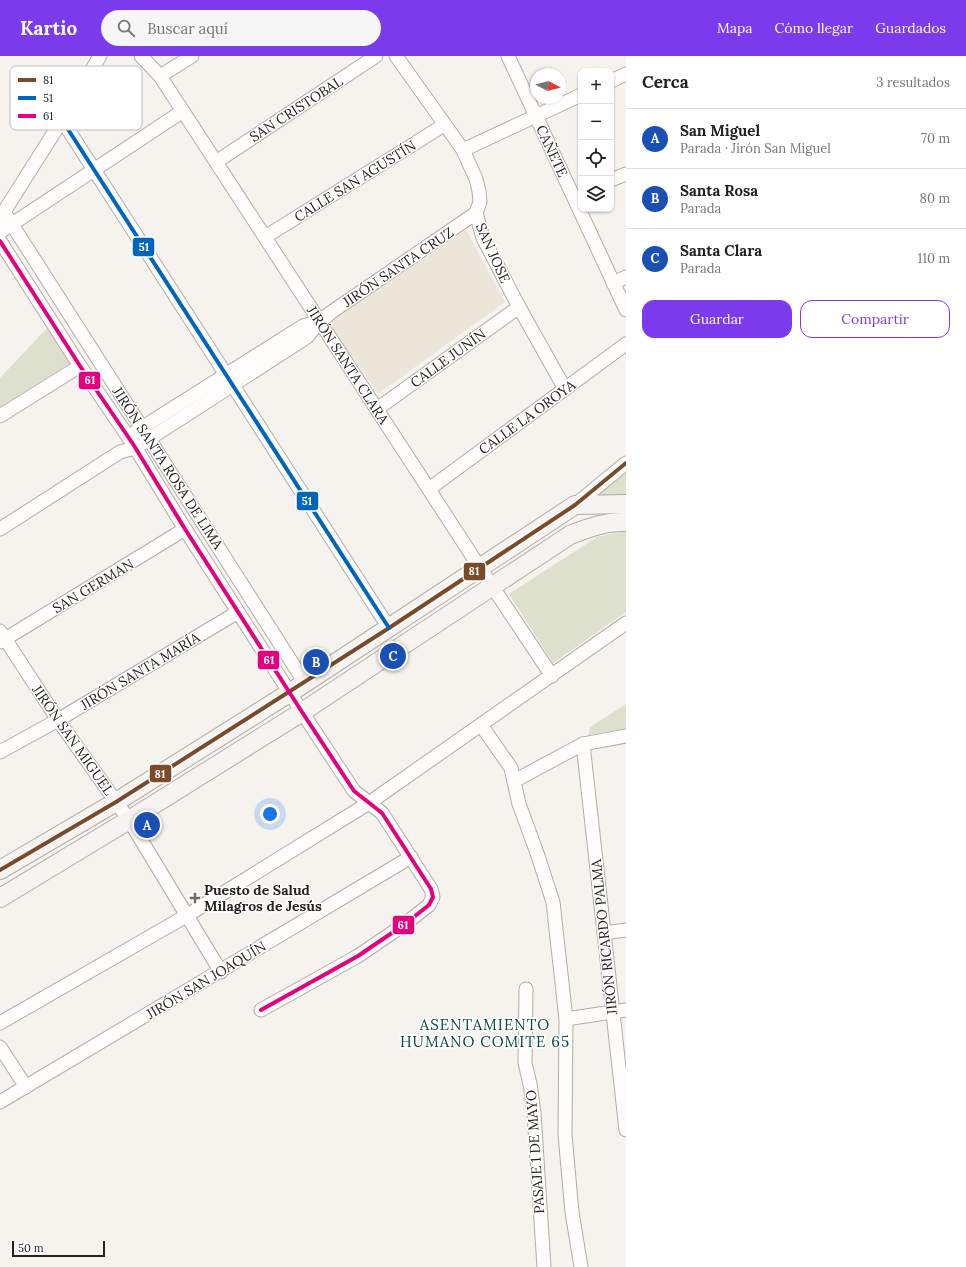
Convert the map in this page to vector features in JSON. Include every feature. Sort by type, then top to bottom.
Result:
[{"type":"street","points":[[94,66],[100,56]]},
{"type":"street","name":"JIRÓN SANTA CLARA","points":[[141,56],[160,76],[428,489],[552,676]]},
{"type":"street","points":[[160,76],[192,56]]},
{"type":"street","name":"SAN CRISTOBAL","points":[[216,162],[376,56]]},
{"type":"street","name":"SAN JOSE","points":[[396,56],[462,150],[476,179],[479,191],[480,202],[476,213],[483,238],[518,307],[565,389]]},
{"type":"street","name":"CAÑETE","points":[[508,56],[536,116],[577,196],[614,283],[625,305]]},
{"type":"street","points":[[614,80],[626,74]]},
{"type":"street","points":[[462,150],[578,96]]},
{"type":"street","points":[[0,232],[183,112]]},
{"type":"street","name":"CALLE SAN AGUSTÍN","points":[[265,237],[444,125]]},
{"type":"street","points":[[2,215],[56,130]]},
{"type":"street","points":[[68,130],[389,628]]},
{"type":"street","points":[[614,179],[626,174]]},
{"type":"street","name":"JIRÓN SANTA CRUZ","points":[[132,443],[149,439],[303,326],[320,322],[476,213]]},
{"type":"street","name":"JIRÓN SANTA ROSA DE LIMA","points":[[2,215],[12,224],[305,683]]},
{"type":"street","name":"JIRÓN SANTA ROSA DE LIMA","points":[[0,241],[80,366],[132,443],[185,530],[354,791],[382,813],[431,890],[433,897],[430,905],[405,924],[358,956],[261,1010]]},
{"type":"street","points":[[614,283],[626,277]]},
{"type":"street","name":"CALLE JUNÍN","points":[[377,409],[518,307]]},
{"type":"street","name":"CALLE LA OROYA","points":[[428,489],[626,344]]},
{"type":"street","points":[[0,416],[80,366]]},
{"type":"street","name":"JIRÓN SANTA CRUZ","points":[[0,529],[120,452],[132,443],[142,427],[229,380]]},
{"type":"street","points":[[0,870],[116,802],[305,683],[575,505],[626,463]]},
{"type":"street","points":[[575,505],[626,504]]},
{"type":"street","points":[[0,898],[129,820],[302,712],[570,535],[590,527],[616,522],[626,522]]},
{"type":"street","name":"SAN GERMAN","points":[[2,638],[185,530]]},
{"type":"street","name":"JIRÓN SANTA MARÍA","points":[[0,752],[58,720],[238,612]]},
{"type":"street","points":[[0,1023],[186,916],[369,803],[626,623]]},
{"type":"street","name":"JIRÓN SAN MIGUEL","points":[[2,638],[129,820],[220,972]]},
{"type":"street","points":[[481,725],[511,768],[519,804],[538,853],[553,902],[566,1019],[565,1135],[572,1212],[581,1267]]},
{"type":"street","points":[[514,782],[583,744],[626,736]]},
{"type":"street","name":"JIRÓN RICARDO PALMA","points":[[583,744],[625,1105],[626,1130]]},
{"type":"street","name":"JIRÓN SAN JOAQUÍN","points":[[0,1102],[411,857]]},
{"type":"street","points":[[604,933],[626,930]]},
{"type":"street","name":"PASAJE 1 DE MAYO","points":[[526,989],[525,1063],[530,1084],[534,1113],[544,1267]]},
{"type":"street","points":[[566,1019],[626,1010]]},
{"type":"street","points":[[0,1047],[26,1087]]},
{"type":"shaded area","points":[[466,230],[505,302],[378,394],[327,322]]},
{"type":"green space","points":[[49,326],[72,362],[0,407],[0,378]]},
{"type":"green space","points":[[626,470],[626,495],[596,495]]},
{"type":"green space","points":[[626,532],[626,612],[553,663],[509,594],[597,537]]},
{"type":"green space","points":[[626,704],[626,730],[588,738],[590,727]]},
{"type":"transit line","name":"51","points":[[68,130],[389,628]]},
{"type":"transit line","name":"61","points":[[0,241],[80,366],[133,444],[185,529],[354,791],[382,813],[431,889],[433,897],[429,905],[405,924],[358,956],[261,1010]]},
{"type":"transit line","name":"81","points":[[0,870],[116,802],[389,628],[575,505],[626,463]]},
{"type":"place","name":"Santa Clara","points":[[393,656]]},
{"type":"place","name":"Santa Rosa","points":[[316,662]]},
{"type":"place","name":"San Miguel","points":[[147,825]]},
{"type":"place","name":"Puesto de Salud Milagros de Jesús","points":[[195,898]]},
{"type":"district","name":"ASENTAMIENTO HUMANO COMITE 65","points":[[485,1032]]}]
